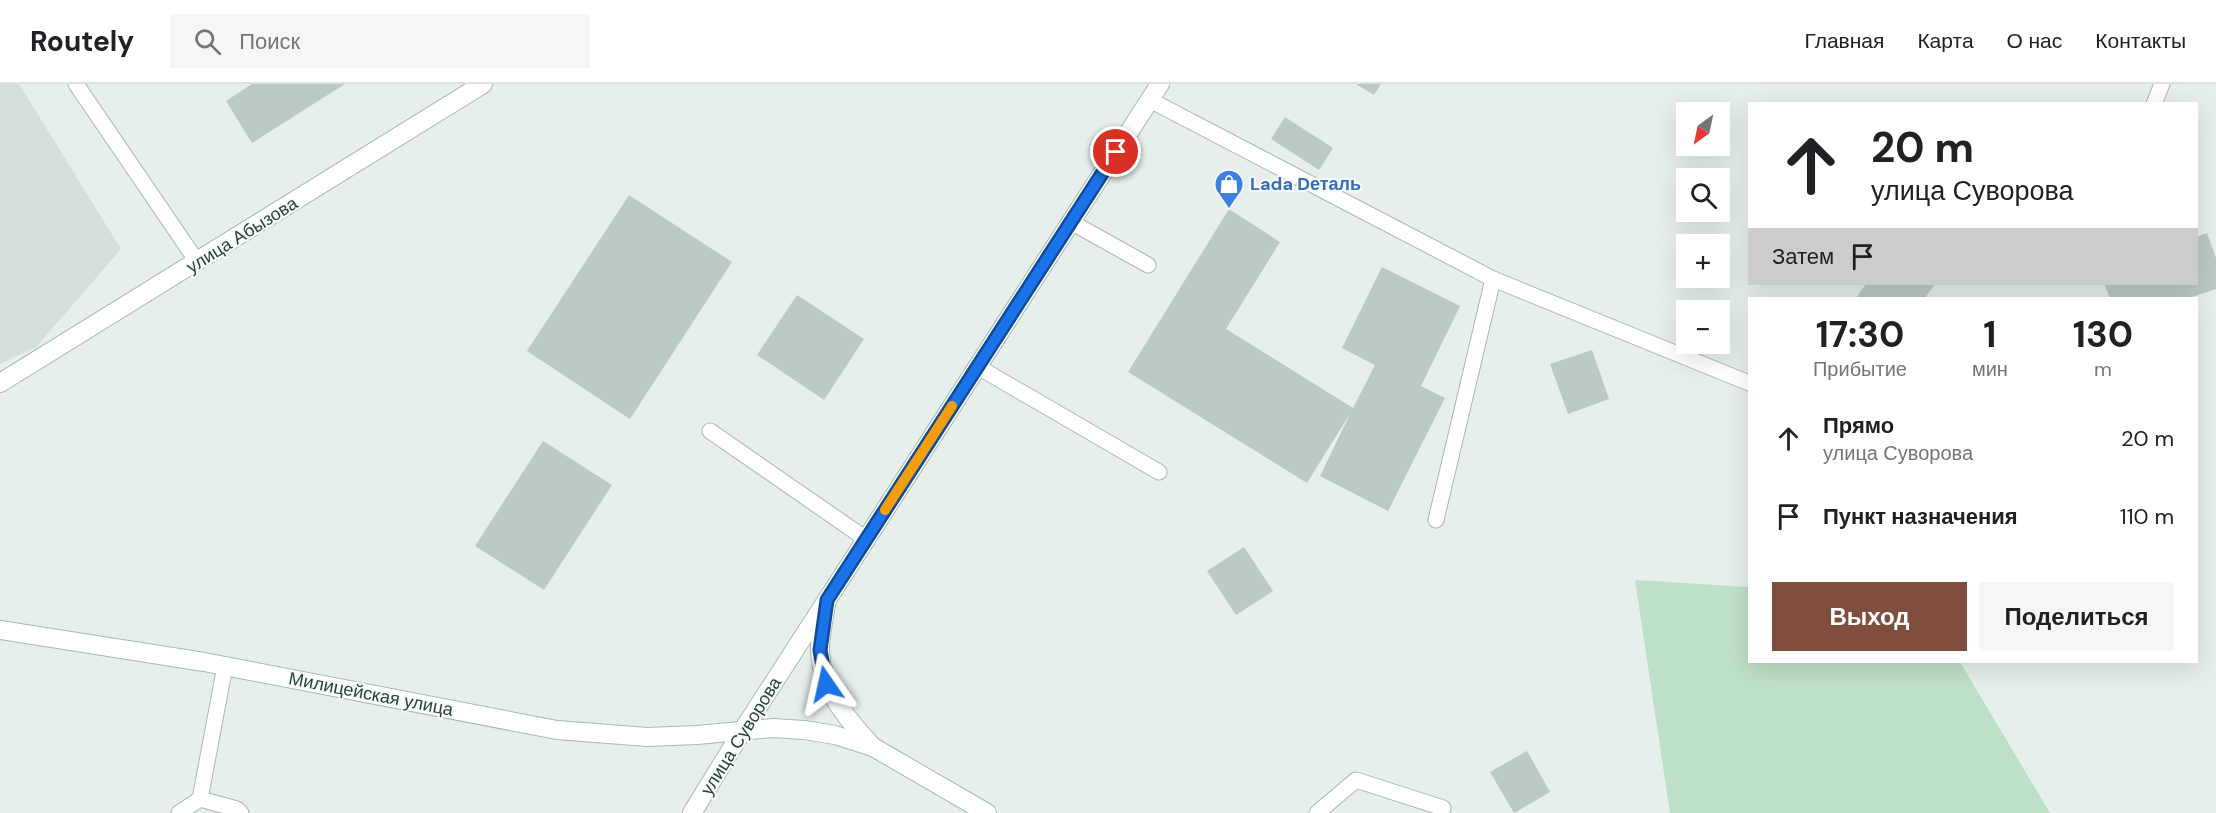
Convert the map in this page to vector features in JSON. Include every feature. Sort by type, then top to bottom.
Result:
[{"type":"main road","name":"улица Абызова","points":[[0,383],[198,263],[483,84]]},
{"type":"main road","name":"улица Суворова","points":[[692,813],[743,730],[1155,92]]},
{"type":"main road","points":[[827,600],[820,650],[826,684],[846,718],[873,747],[987,813]]},
{"type":"main road","name":"Милицейская улица","points":[[0,630],[225,666],[557,730],[647,737],[773,728],[835,735],[873,747]]},
{"type":"lane","points":[[76,84],[198,263]]},
{"type":"lane","points":[[2155,102],[2162,84]]},
{"type":"lane","points":[[1155,92],[1493,279],[1748,383]]},
{"type":"lane","points":[[1071,222],[1148,265]]},
{"type":"lane","points":[[1436,520],[1493,279]]},
{"type":"lane","points":[[978,367],[1159,472]]},
{"type":"lane","points":[[710,431],[866,539]]},
{"type":"lane","points":[[179,813],[200,799],[225,666]]},
{"type":"lane","points":[[1317,813],[1356,780],[1443,808]]},
{"type":"lane","points":[[200,799],[237,809],[241,813]]},
{"type":"shaded area","points":[[0,84],[19,84],[121,249],[36,347],[0,364]]},
{"type":"green space","points":[[1635,580],[1748,587],[1748,663],[1961,663],[2050,813],[1670,813]]},
{"type":"building","points":[[252,84],[345,84],[252,143],[226,101]]},
{"type":"building","points":[[1356,84],[1381,84],[1374,95]]},
{"type":"building","points":[[1285,117],[1333,148],[1319,170],[1271,139]]},
{"type":"building","points":[[629,195],[732,262],[630,419],[527,351]]},
{"type":"building","points":[[1229,209],[1280,242],[1226,329],[1353,408],[1375,365],[1342,348],[1382,267],[1460,306],[1421,386],[1445,398],[1388,511],[1320,476],[1351,412],[1307,483],[1128,372]]},
{"type":"building","points":[[2207,233],[2216,258],[2216,289],[2192,297],[2110,297],[2104,285],[2198,285],[2198,236]]},
{"type":"building","points":[[1865,285],[1934,285],[1926,297],[1857,297]]},
{"type":"building","points":[[797,295],[864,339],[824,400],[757,355]]},
{"type":"building","points":[[1592,350],[1609,399],[1568,414],[1550,364]]},
{"type":"building","points":[[543,441],[612,485],[544,590],[475,546]]},
{"type":"building","points":[[1244,547],[1273,591],[1236,615],[1207,571]]},
{"type":"building","points":[[1527,751],[1550,792],[1514,813],[1490,772]]},
{"type":"slow traffic","points":[[885,510],[952,406]]},
{"type":"place","name":"Lada Dеталь","points":[[1229,210]]},
{"type":"route","points":[[826,684],[820,650],[827,600],[1116,152]]}]
